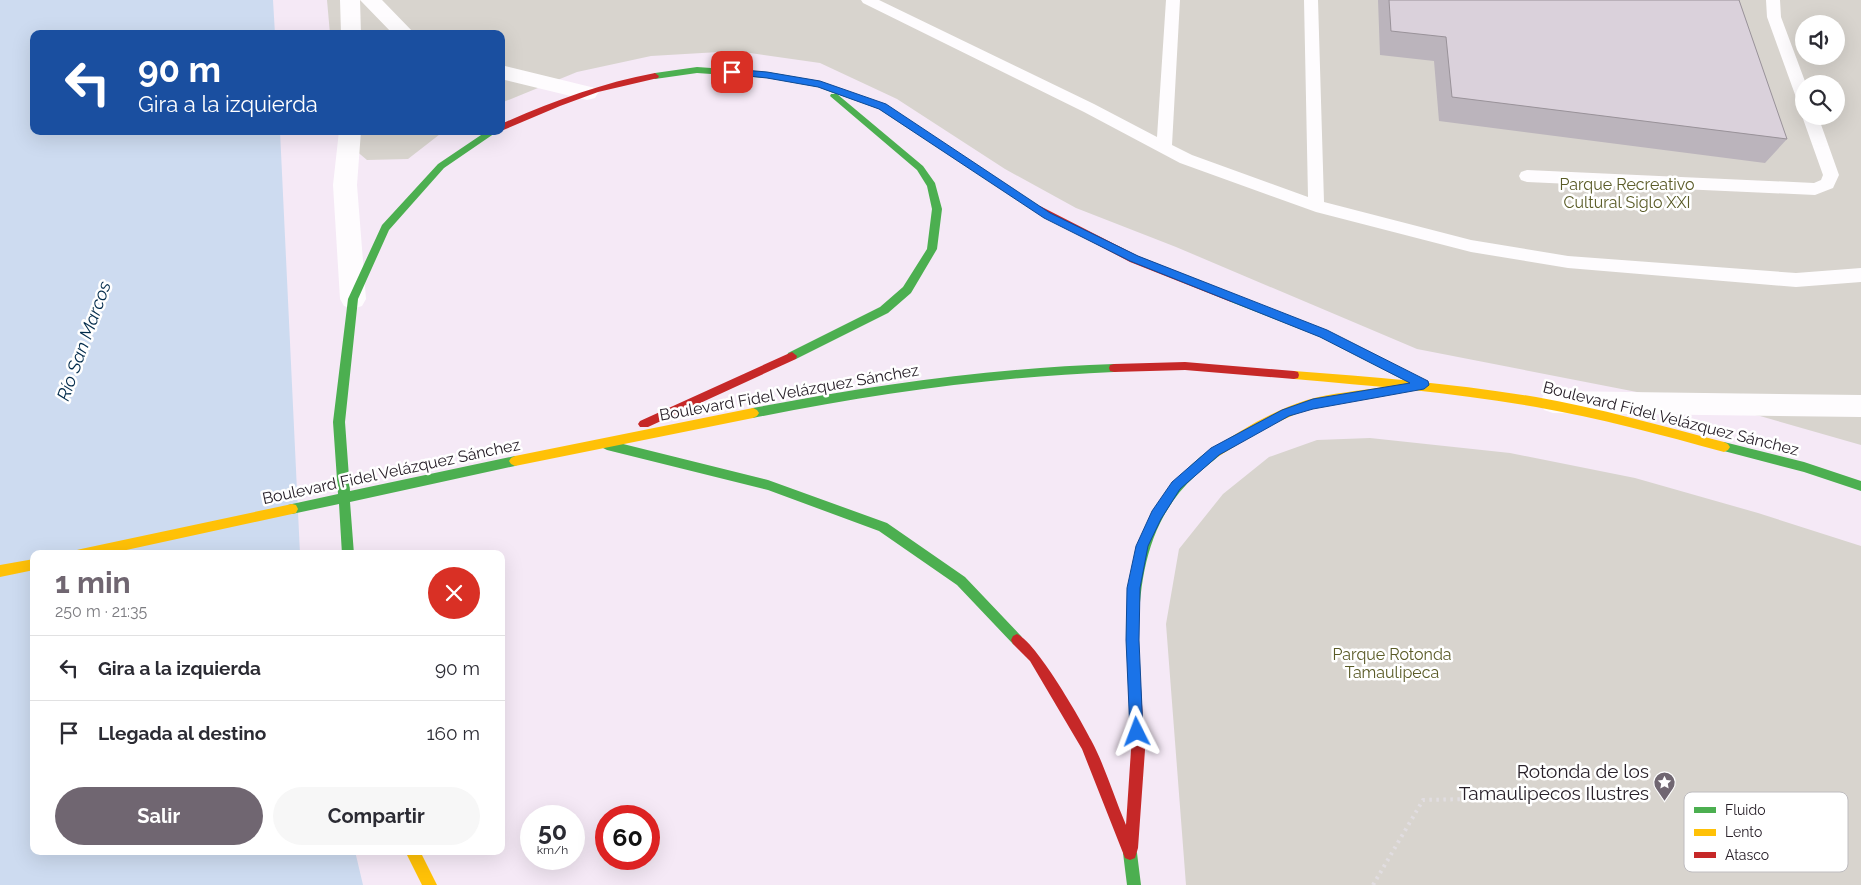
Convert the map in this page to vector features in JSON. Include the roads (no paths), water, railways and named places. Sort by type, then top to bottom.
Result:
[{"type":"main road","points":[[505,126],[555,103],[623,81],[697,70],[767,75],[820,84],[882,106],[1047,215],[1134,259],[1324,334],[1424,385]]},
{"type":"main road","points":[[600,443],[845,331],[884,310],[907,290],[932,249],[937,209],[932,185],[920,168],[820,84]]},
{"type":"main road","points":[[348,550],[339,422],[353,299],[385,228],[441,166],[488,135]]},
{"type":"main road","name":"Boulevard Fidel Velázquez Sánchez","points":[[100,550],[600,443],[837,396],[949,380],[1098,368],[1185,366],[1424,385],[1537,402],[1613,418],[1795,465],[1861,486]]},
{"type":"main road","points":[[1134,885],[1130,853],[1138,750],[1132,640],[1133,588],[1142,546],[1156,515],[1176,486],[1215,452],[1286,413],[1313,404],[1424,385]]},
{"type":"main road","points":[[600,443],[768,486],[884,527],[961,581],[1034,657],[1087,744],[1130,853]]},
{"type":"main road","points":[[0,571],[30,565]]},
{"type":"main road","points":[[414,855],[430,885]]},
{"type":"street","points":[[350,0],[351,30]]},
{"type":"street","points":[[370,0],[401,30]]},
{"type":"street","points":[[505,73],[587,93]]},
{"type":"street","points":[[350,135],[345,185],[353,299]]},
{"type":"street","points":[[1537,402],[1854,408],[1861,406]]},
{"type":"lane","points":[[868,0],[1089,108],[1186,159],[1316,206],[1471,246],[1568,262],[1796,280],[1861,274]]},
{"type":"lane","points":[[1164,148],[1173,0]]},
{"type":"lane","points":[[1310,0],[1316,206]]},
{"type":"lane","points":[[1773,0],[1774,17],[1795,75]]},
{"type":"lane","points":[[1527,176],[1815,189],[1827,184],[1831,175],[1813,125]]},
{"type":"water","name":"Río San Marcos","points":[[0,0],[273,0],[275,30],[30,30],[30,135],[280,135],[300,550],[30,550],[30,855],[356,855],[363,885],[0,885]]},
{"type":"place","name":"Rotonda de los Tamaulipecos Ilustres","points":[[1665,801]]},
{"type":"park label","name":"Parque Recreativo Cultural Siglo XXI","points":[[1627,193]]},
{"type":"park label","name":"Parque Rotonda Tamaulipeca","points":[[1392,663]]}]
